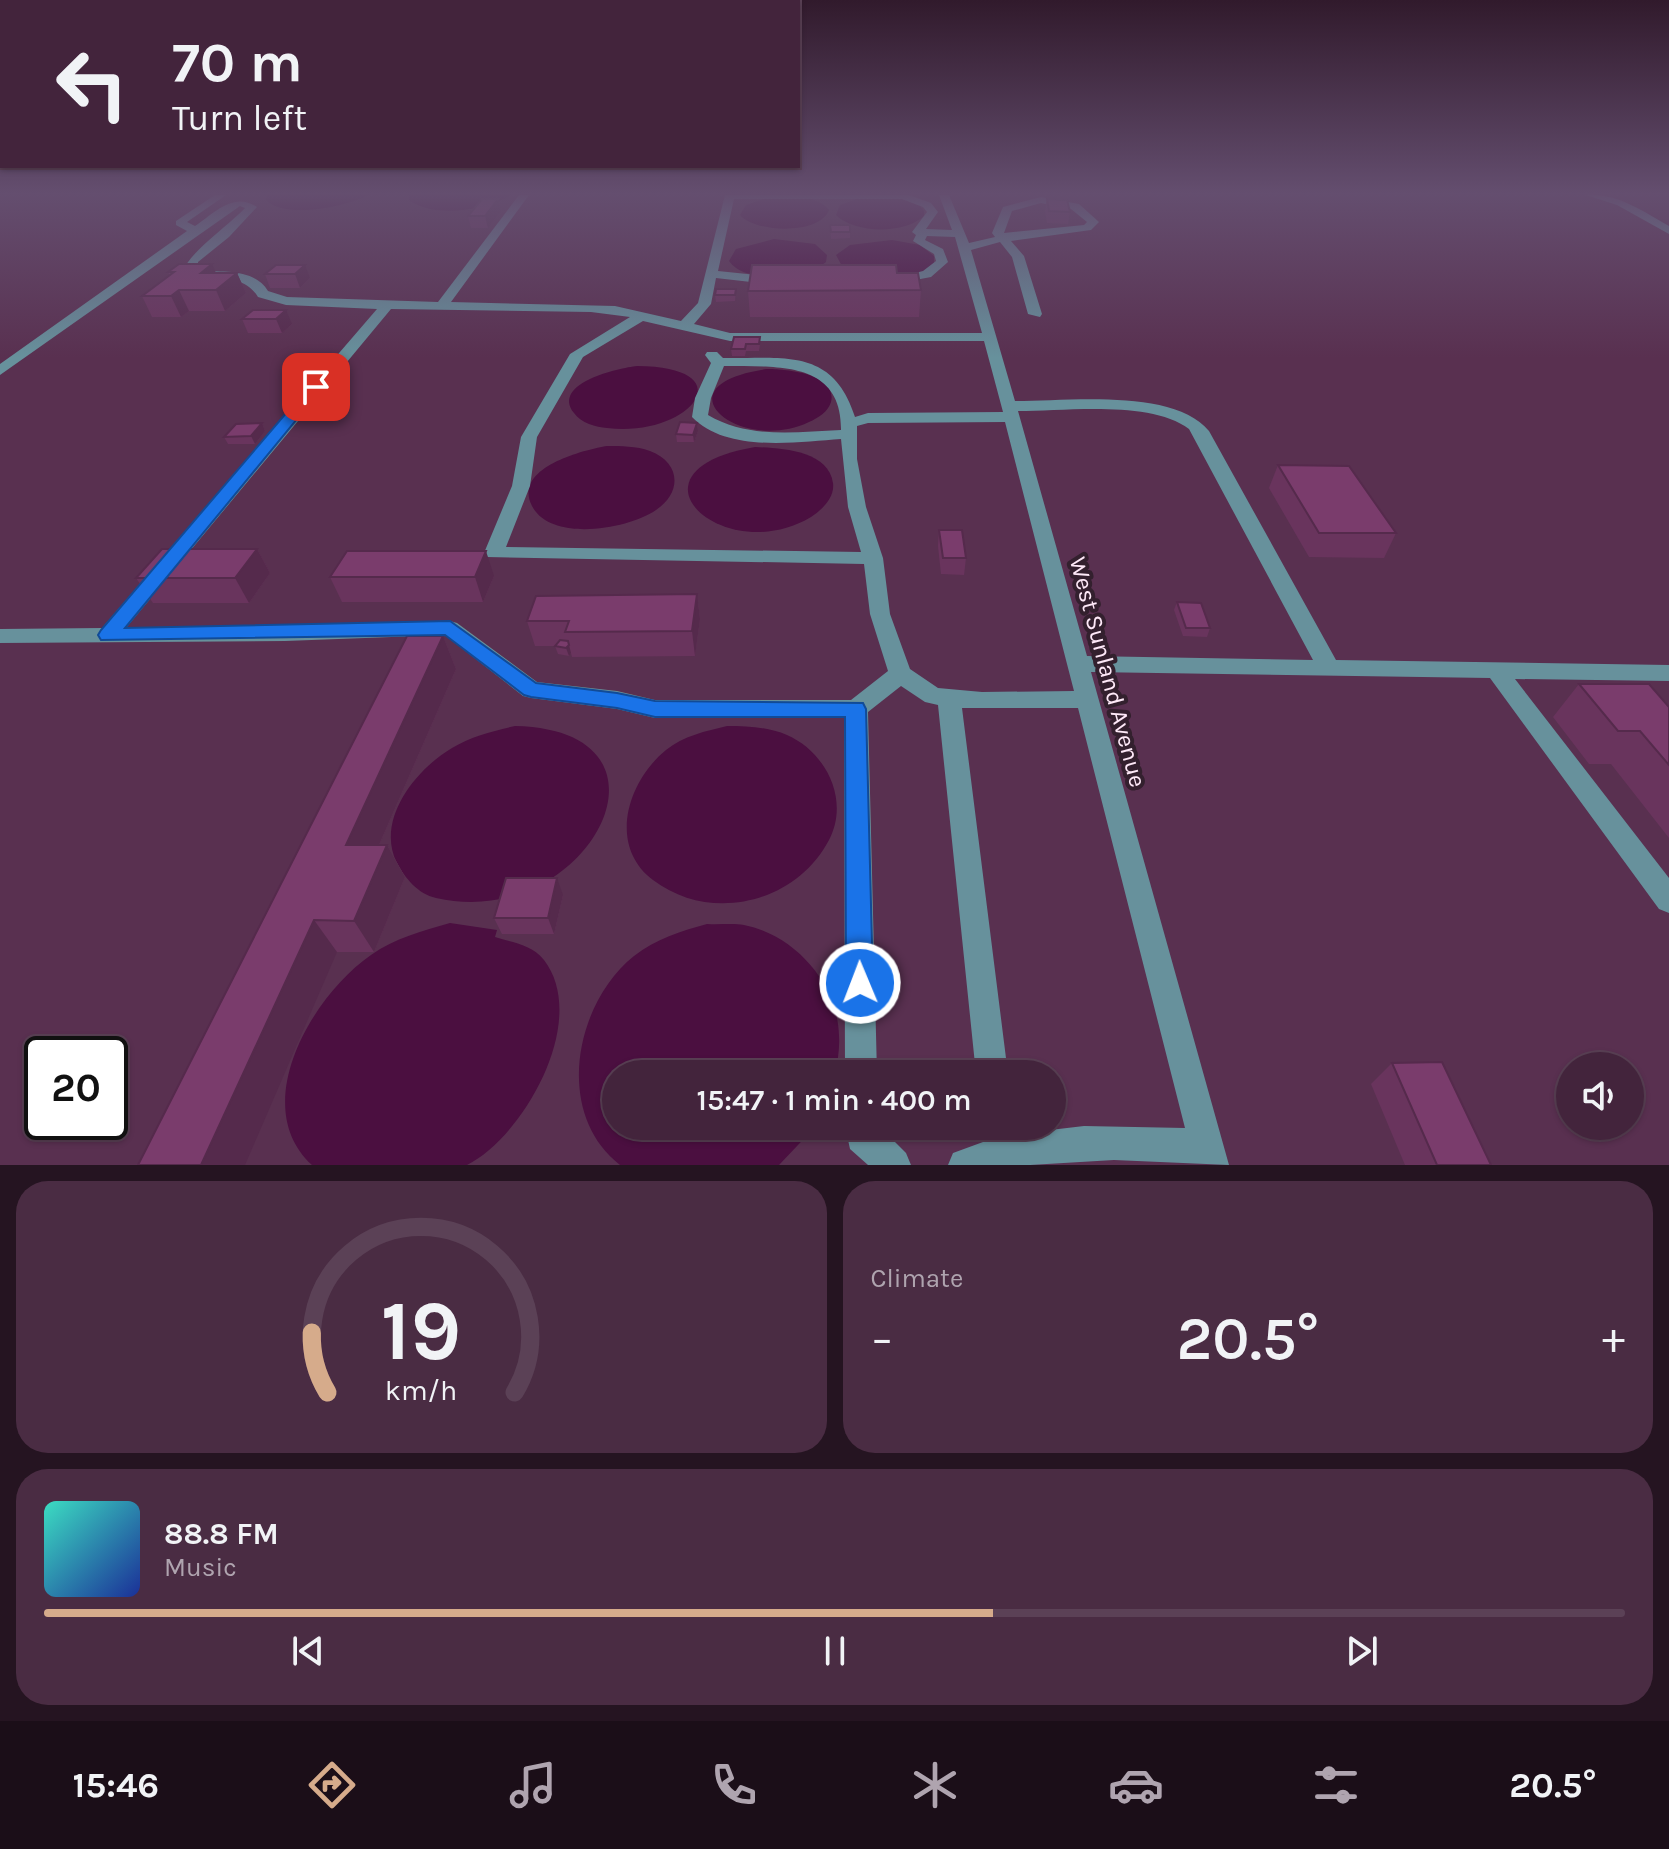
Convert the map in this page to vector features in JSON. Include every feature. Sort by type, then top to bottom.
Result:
[{"type":"street","points":[[0,371],[169,249]]},
{"type":"street","points":[[207,249],[192,261],[190,270],[195,275],[250,279],[261,287],[263,294],[286,301],[386,306],[591,308],[716,335],[990,337]]},
{"type":"street","points":[[441,306],[483,249]]},
{"type":"street","points":[[683,328],[704,304],[717,249]]},
{"type":"street","points":[[876,280],[920,276],[939,266],[941,255],[932,249]]},
{"type":"street","name":"West Sunland Avenue","points":[[965,249],[1209,1156]]},
{"type":"street","points":[[1011,249],[1018,256],[1035,314]]},
{"type":"street","points":[[711,274],[772,281],[793,280]]},
{"type":"street","points":[[108,635],[386,306]]},
{"type":"street","points":[[640,317],[577,354],[529,437],[521,486],[494,553],[873,558]]},
{"type":"street","points":[[716,335],[711,356],[719,362],[796,365],[821,372],[834,385],[849,429],[849,459],[857,507],[873,558],[880,614],[900,674],[933,696],[982,701],[1088,699]]},
{"type":"street","points":[[719,362],[703,398],[700,417],[713,426],[766,437],[849,429],[868,418],[1144,406],[1165,409],[1192,422],[1201,431],[1329,668]]},
{"type":"street","points":[[0,636],[450,628],[531,690],[617,700],[655,709],[856,709],[900,674]]},
{"type":"street","points":[[1078,664],[1669,673]]},
{"type":"street","points":[[1496,670],[1669,900]]},
{"type":"street","points":[[949,697],[990,1060]]},
{"type":"street","points":[[856,709],[861,1060]]},
{"type":"street","points":[[865,1140],[894,1165]]},
{"type":"street","points":[[965,1165],[1000,1140],[1209,1156]]},
{"type":"shaded area","points":[[736,249],[821,249],[827,255],[826,262],[818,268],[770,275],[747,273],[729,261]]},
{"type":"shaded area","points":[[844,249],[926,249],[934,256],[934,263],[925,271],[903,277],[843,268],[836,255]]},
{"type":"shaded area","points":[[637,366],[671,369],[690,378],[698,389],[694,401],[682,413],[662,423],[637,428],[598,427],[574,413],[569,402],[579,385],[603,374]]},
{"type":"shaded area","points":[[767,369],[797,372],[818,379],[831,392],[830,406],[812,420],[783,430],[757,430],[736,424],[720,414],[712,402],[716,389],[734,377]]},
{"type":"shaded area","points":[[607,446],[645,449],[667,462],[672,470],[674,486],[665,503],[644,517],[610,527],[572,529],[542,518],[532,506],[528,493],[532,481],[541,471],[567,457]]},
{"type":"shaded area","points":[[755,447],[802,453],[822,464],[833,483],[827,503],[811,517],[778,530],[746,531],[718,524],[698,510],[688,493],[692,475],[714,459]]},
{"type":"shaded area","points":[[515,726],[569,736],[600,759],[609,791],[600,827],[575,860],[537,886],[490,901],[436,898],[423,893],[404,874],[392,847],[391,830],[403,797],[425,769],[452,748],[475,737]]},
{"type":"shaded area","points":[[727,726],[773,730],[801,743],[813,753],[823,765],[835,794],[835,825],[814,862],[796,879],[774,892],[750,900],[725,903],[700,901],[676,893],[653,880],[639,866],[630,849],[628,814],[641,778],[666,750],[695,735]]},
{"type":"shaded area","points":[[450,923],[497,930],[495,937],[533,950],[544,960],[556,985],[559,1013],[555,1044],[529,1103],[489,1150],[467,1165],[312,1165],[293,1140],[286,1112],[287,1083],[295,1052],[310,1023],[328,996],[371,955],[399,940]]},
{"type":"shaded area","points":[[707,924],[740,924],[780,939],[796,951],[822,981],[831,998],[837,1017],[837,1060],[602,1060],[602,1140],[803,1140],[779,1165],[620,1165],[599,1143],[586,1118],[580,1089],[580,1059],[586,1030],[597,1002],[613,977],[634,956],[669,936]]},
{"type":"building","points":[[179,264],[212,264],[201,273],[237,273],[216,290],[179,290],[171,296],[142,296],[174,272],[168,272]]},
{"type":"building","points":[[276,265],[305,265],[295,274],[265,274]]},
{"type":"building","points":[[752,265],[896,265],[897,273],[918,273],[921,290],[748,291]]},
{"type":"building","points":[[716,289],[736,289],[735,295],[715,295]]},
{"type":"building","points":[[253,310],[286,310],[276,319],[242,319]]},
{"type":"building","points":[[734,337],[760,337],[759,344],[746,344],[745,349],[731,349]]},
{"type":"building","points":[[302,360],[316,360],[301,377],[287,377]]},
{"type":"building","points":[[680,422],[697,423],[693,435],[676,434]]},
{"type":"building","points":[[262,423],[251,436],[224,437],[236,424]]},
{"type":"building","points":[[1278,465],[1349,466],[1396,533],[1319,533]]},
{"type":"building","points":[[939,530],[962,530],[966,558],[943,558]]},
{"type":"building","points":[[162,549],[257,549],[235,578],[136,578]]},
{"type":"building","points":[[347,551],[486,551],[475,577],[330,577]]},
{"type":"building","points":[[697,594],[692,631],[565,632],[569,621],[527,621],[536,596]]},
{"type":"building","points":[[1177,602],[1201,603],[1210,628],[1186,628]]},
{"type":"building","points":[[407,636],[443,636],[346,845],[387,845],[354,921],[314,920],[201,1165],[138,1165]]},
{"type":"building","points":[[560,640],[568,641],[569,645],[566,648],[555,646]]},
{"type":"building","points":[[1579,684],[1649,684],[1669,707],[1669,765],[1640,731],[1618,731]]},
{"type":"building","points":[[506,878],[557,878],[548,918],[494,918]]},
{"type":"building","points":[[1442,1062],[1491,1165],[1437,1165],[1392,1063]]},
{"type":"route","points":[[316,387],[108,635],[285,634],[450,628],[531,690],[617,700],[655,709],[856,709],[860,983]]}]
